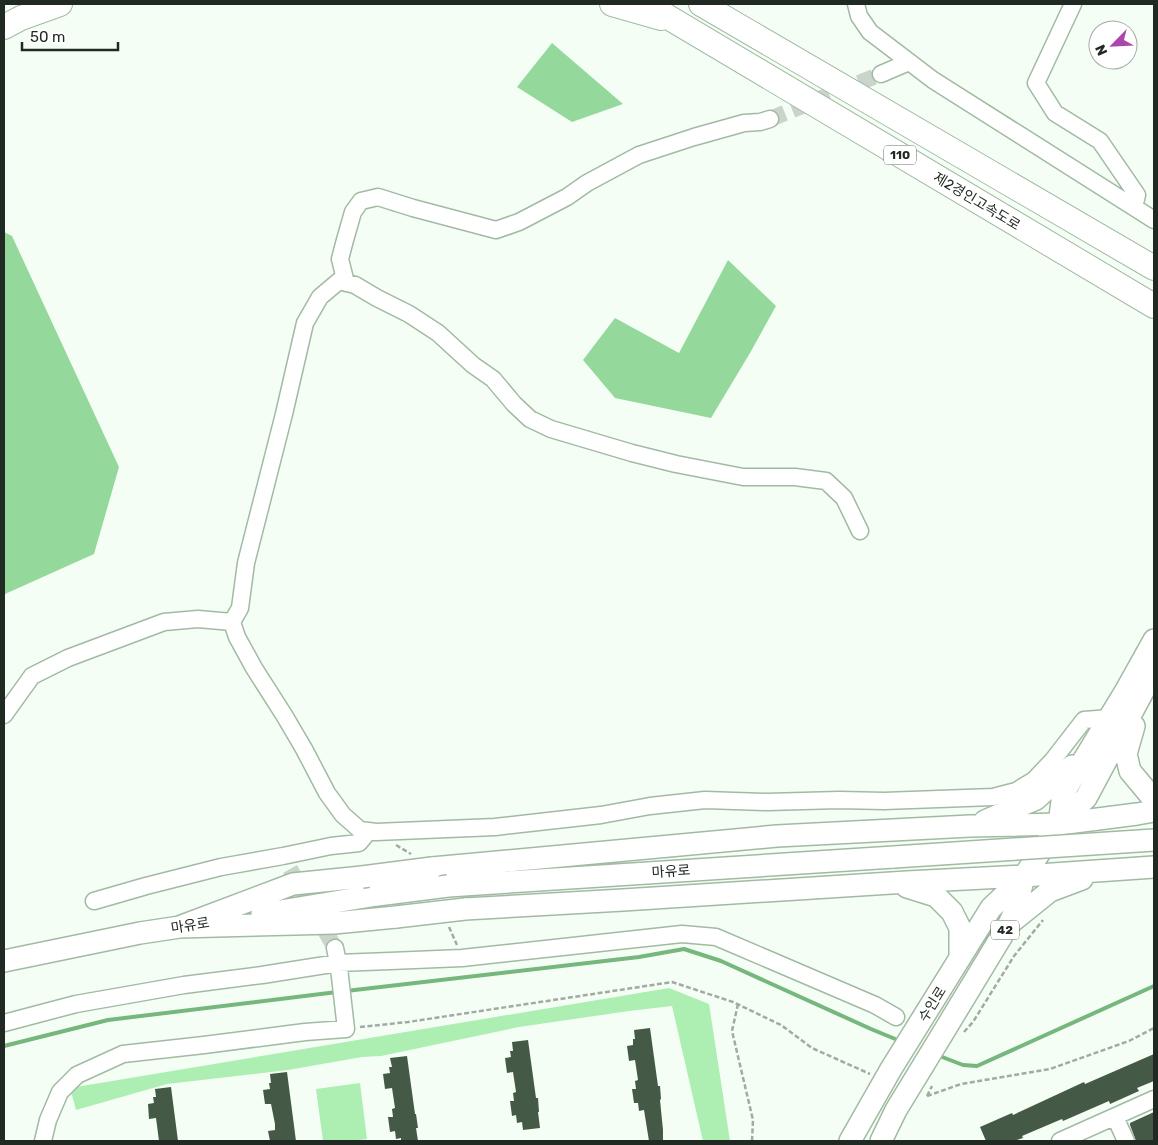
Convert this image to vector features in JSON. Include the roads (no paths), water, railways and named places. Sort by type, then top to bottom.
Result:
[{"type":"highway","points":[[4,26],[60,4]]},
{"type":"highway","points":[[612,4],[675,21]]},
{"type":"highway","name":"제2경인고속도로","points":[[646,4],[1154,306]]},
{"type":"highway","name":"110","points":[[702,4],[1154,268]]},
{"type":"highway","points":[[710,4],[729,20]]},
{"type":"main road","name":"수인로","points":[[1058,824],[1063,794],[1110,718],[1154,640]]},
{"type":"main road","name":"수인로","points":[[850,1141],[888,1075],[991,908],[1024,876],[1058,824],[1086,798],[1153,674]]},
{"type":"main road","points":[[1153,674],[1126,754],[1130,771],[1150,795],[1154,796]]},
{"type":"main road","points":[[970,826],[1036,799],[1089,751]]},
{"type":"main road","points":[[179,927],[293,884],[432,868],[777,836],[970,826],[1058,824],[1154,811]]},
{"type":"main road","name":"마유로","points":[[4,961],[140,933],[448,886],[1154,840]]},
{"type":"main road","points":[[179,927],[334,923],[465,909],[1154,867]]},
{"type":"main road","points":[[1009,924],[1050,891],[1077,881],[1124,869]]},
{"type":"main road","name":"수인로","points":[[881,1141],[896,1110],[924,1082],[943,1033],[1009,924],[1016,909],[1024,876]]},
{"type":"main road","points":[[892,883],[936,896],[952,912],[960,928],[960,958]]},
{"type":"street","points":[[856,4],[859,16],[870,32],[932,80],[1154,220]]},
{"type":"street","points":[[1074,4],[1036,84],[1055,112],[1100,141],[1137,195],[1134,207]]},
{"type":"street","points":[[881,74],[909,62]]},
{"type":"street","points":[[346,283],[340,259],[353,212],[361,201],[378,197],[496,230],[519,222],[568,197],[587,183],[639,154],[744,123],[770,119]]},
{"type":"street","points":[[860,531],[844,498],[826,481],[795,477],[743,477],[676,464],[551,429],[530,418],[514,404],[493,379],[473,365],[438,333],[409,314],[355,285],[339,281],[320,297],[304,323],[284,414],[246,563],[240,608],[232,622],[245,652],[304,749],[327,793],[343,815],[360,830],[376,832],[496,827],[601,815],[650,806],[705,800],[767,802],[884,801],[993,797],[1016,791],[1034,780],[1084,720],[1110,718]]},
{"type":"street","points":[[4,715],[32,676],[68,658],[164,622],[198,619],[232,622]]},
{"type":"street","points":[[94,902],[146,886],[221,867],[286,863],[331,846],[359,843],[369,831]]},
{"type":"street","points":[[4,1023],[76,1004],[184,985],[262,975],[337,960],[390,962],[462,958],[682,934],[716,937],[896,1016]]},
{"type":"street","points":[[44,1141],[48,1120],[60,1092],[76,1075],[122,1054],[304,1032],[345,1022],[337,960]]},
{"type":"street","points":[[1060,1141],[1154,1100]]},
{"type":"street","points":[[1115,1117],[1126,1141]]},
{"type":"waterway","points":[[346,991],[639,957],[684,949],[721,961],[900,1041]]},
{"type":"waterway","points":[[937,1055],[963,1065],[977,1066],[1154,986]]},
{"type":"waterway","points":[[4,1046],[108,1020],[337,992]]},
{"type":"tunnel","points":[[770,119],[881,74]]},
{"type":"tunnel","points":[[290,869],[335,948]]}]
